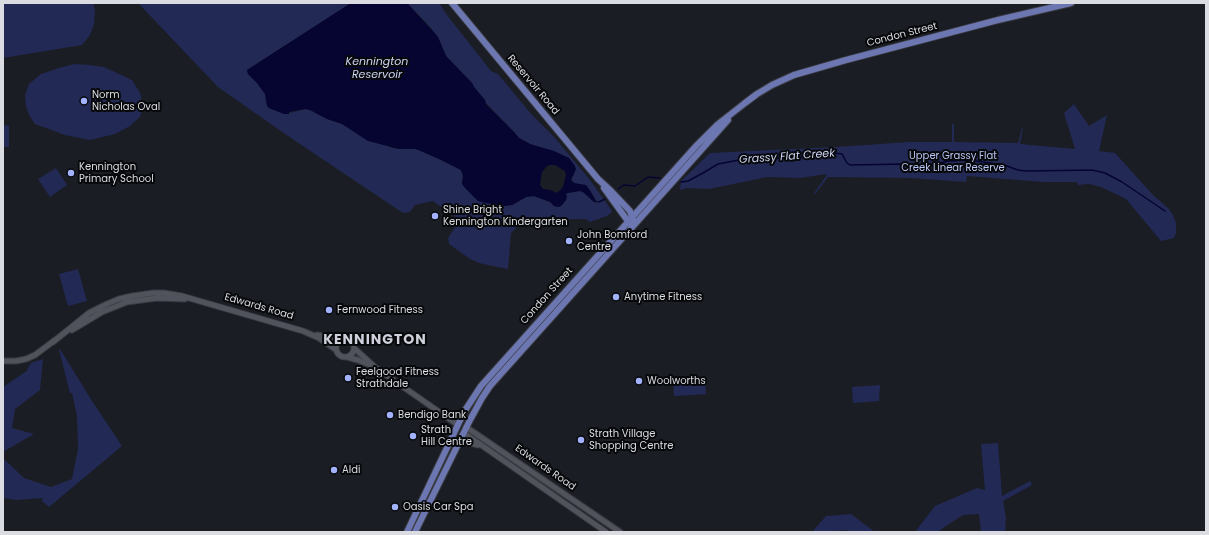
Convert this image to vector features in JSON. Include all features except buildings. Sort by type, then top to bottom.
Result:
[{"type":"main road","name":"Reservoir Road","points":[[452,3],[598,179],[630,219],[632,227]]},
{"type":"main road","name":"Condon Street","points":[[407,532],[458,425],[472,399],[486,379],[697,145],[744,103],[772,85],[794,75],[998,20],[1071,3]]},
{"type":"main road","name":"Condon Street","points":[[415,532],[465,430],[482,398],[494,382],[744,103]]},
{"type":"main road","points":[[581,273],[589,276]]},
{"type":"main road","name":"Edwards Road","points":[[458,425],[465,430]]},
{"type":"main road","points":[[413,520],[420,512],[424,504],[429,503]]},
{"type":"street","name":"Edwards Road","points":[[54,342],[83,317],[100,307],[125,297],[158,293],[177,294],[312,334],[342,339]]},
{"type":"street","name":"Edwards Road","points":[[3,361],[26,359],[96,315],[121,304],[157,298],[177,298],[200,301]]},
{"type":"street","points":[[100,307],[102,309],[121,304]]},
{"type":"street","name":"Edwards Road","points":[[312,334],[335,349]]},
{"type":"street","points":[[342,339],[350,340],[353,343],[354,348],[352,354],[347,357],[341,356],[335,349],[337,342],[342,339]]},
{"type":"street","name":"Edwards Road","points":[[354,348],[376,368],[458,425]]},
{"type":"street","name":"Edwards Road","points":[[347,357],[376,368]]},
{"type":"street","name":"Edwards Road","points":[[465,430],[483,446],[606,532]]},
{"type":"street","name":"Edwards Road","points":[[465,430],[620,532]]},
{"type":"street","points":[[458,444],[469,442],[483,446]]},
{"type":"green space","points":[[3,3],[93,3],[95,9],[94,24],[90,35],[82,45],[3,58]]},
{"type":"green space","points":[[138,3],[351,3],[247,70],[248,74],[265,94],[267,106],[269,108],[285,114],[305,109],[310,110],[392,148],[416,149],[437,158],[461,170],[463,176],[462,182],[486,203],[505,206],[514,204],[526,197],[534,196],[550,202],[557,207],[562,205],[566,200],[565,195],[567,193],[580,191],[594,202],[599,202],[596,201],[589,189],[574,183],[571,179],[575,172],[537,147],[519,138],[486,103],[472,83],[446,56],[438,37],[407,3],[439,3],[491,71],[498,74],[532,115],[555,138],[590,180],[612,211],[607,216],[590,222],[586,219],[529,220],[519,225],[511,233],[508,269],[479,263],[470,259],[449,244],[448,238],[460,220],[433,201],[415,205],[410,212],[403,213],[288,136],[218,87]]},
{"type":"green space","name":"Norm Nicholas Oval","points":[[74,64],[104,67],[132,80],[140,93],[143,106],[140,117],[130,126],[115,134],[90,140],[65,135],[35,124],[26,107],[25,95],[29,84],[41,74]]},
{"type":"green space","name":"Upper Grassy Flat Creek Linear Reserve","points":[[1074,104],[1089,126],[1107,115],[1099,151],[1115,153],[1153,195],[1168,208],[1176,223],[1176,233],[1174,238],[1161,241],[1126,199],[1101,187],[1089,184],[1078,185],[1077,182],[1043,182],[967,176],[966,182],[912,178],[828,177],[815,194],[814,193],[826,174],[800,178],[767,177],[709,189],[687,188],[680,190],[681,181],[710,153],[909,142],[952,142],[952,124],[954,124],[954,142],[1018,143],[1023,128],[1020,144],[1075,149],[1064,113]]},
{"type":"green space","points":[[3,125],[9,126],[9,147],[3,147]]},
{"type":"green space","points":[[56,168],[67,185],[50,197],[38,179]]},
{"type":"green space","points":[[78,269],[87,301],[68,306],[59,274]]},
{"type":"green space","points":[[60,349],[122,446],[49,507],[42,501],[43,498],[17,500],[3,498],[3,458],[24,478],[51,487],[72,479],[78,449],[77,416],[72,393],[70,393],[59,350]]},
{"type":"green space","points":[[43,359],[40,390],[15,409],[12,428],[34,434],[3,452],[3,387],[28,370],[28,366],[31,365],[30,363]]},
{"type":"green space","points":[[705,379],[706,394],[674,396],[673,381]]},
{"type":"green space","points":[[880,385],[879,401],[853,403],[852,387]]},
{"type":"green space","points":[[998,443],[1002,496],[1030,481],[1032,485],[1003,501],[1006,518],[1005,532],[981,532],[979,514],[963,515],[937,532],[915,532],[935,506],[977,488],[985,490],[981,444]]},
{"type":"green space","points":[[851,514],[875,532],[849,532],[848,530],[812,532],[826,516]]},
{"type":"water","name":"Kennington Reservoir","points":[[351,3],[407,3],[438,37],[446,56],[472,83],[485,100],[486,104],[519,138],[530,144],[554,151],[569,158],[576,169],[571,180],[574,183],[586,185],[596,201],[600,202],[594,202],[580,191],[567,193],[566,200],[559,207],[534,196],[526,197],[512,205],[505,206],[478,201],[462,184],[463,176],[461,170],[437,158],[416,149],[399,149],[368,141],[342,124],[327,119],[310,110],[305,109],[284,114],[269,108],[267,106],[265,94],[248,74],[247,70]],"holes":[[[555,165],[565,171],[566,175],[563,187],[557,193],[543,189],[540,185],[542,172],[547,166]]]},
{"type":"waterway","name":"Grassy Flat Creek","points":[[681,182],[688,181],[718,164],[739,160],[823,156],[835,153],[842,154],[847,163],[850,165],[903,164],[917,169],[948,161],[969,160],[1004,165],[1026,171],[1092,170],[1105,173],[1122,182],[1165,211]]},
{"type":"waterway","name":"Grassy Flat Creek","points":[[618,189],[624,185],[635,186],[648,177],[660,178]]},
{"type":"waterway","name":"Grassy Flat Creek","points":[[599,202],[605,199]]},
{"type":"place","name":"Norm Nicholas Oval","points":[[84,101]]},
{"type":"place","name":"Kennington Primary School","points":[[71,173]]},
{"type":"place","name":"Shine Bright Kennington Kindergarten","points":[[435,216]]},
{"type":"place","name":"John Bomford Centre","points":[[569,241]]},
{"type":"place","name":"Anytime Fitness","points":[[616,297]]},
{"type":"place","name":"Fernwood Fitness","points":[[329,310]]},
{"type":"place","name":"Feelgood Fitness Strathdale","points":[[348,378]]},
{"type":"place","name":"Woolworths","points":[[639,381]]},
{"type":"place","name":"Bendigo Bank","points":[[390,415]]},
{"type":"place","name":"Strath Hill Centre","points":[[413,436]]},
{"type":"place","name":"Strath Village Shopping Centre","points":[[581,440]]},
{"type":"place","name":"Aldi","points":[[334,470]]},
{"type":"place","name":"Oasis Car Spa","points":[[395,507]]},
{"type":"district","name":"KENNINGTON","points":[[375,340]]}]
